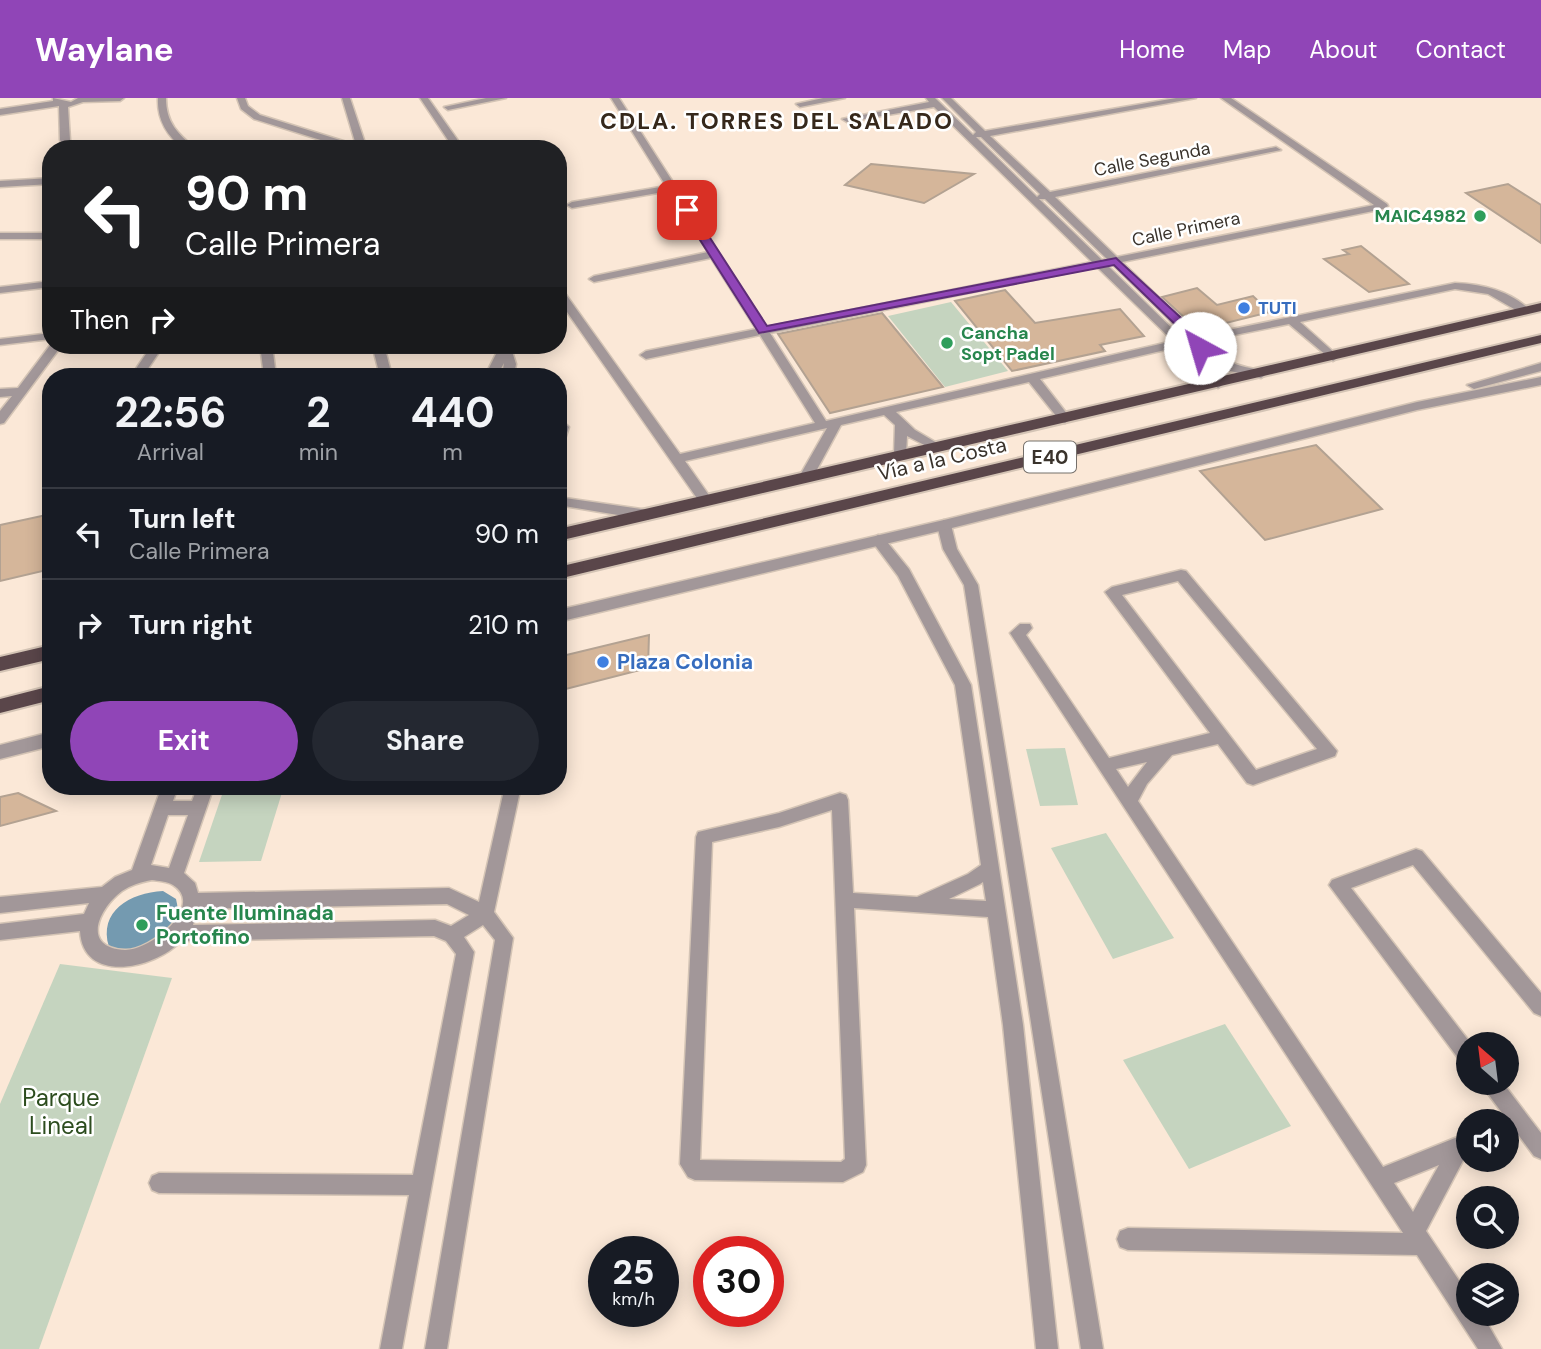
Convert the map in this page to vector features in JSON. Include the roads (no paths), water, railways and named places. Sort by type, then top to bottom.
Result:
[{"type":"highway","name":"Vía a la Costa","points":[[567,533],[1541,307]]},
{"type":"highway","name":"Vía a la Costa","points":[[567,571],[1541,339]]},
{"type":"highway","points":[[0,664],[42,654]]},
{"type":"highway","points":[[0,706],[42,695]]},
{"type":"street","points":[[0,112],[32,106],[120,98]]},
{"type":"street","points":[[162,98],[160,114],[168,128],[182,140]]},
{"type":"street","points":[[241,98],[244,107],[257,117],[332,140]]},
{"type":"street","points":[[252,98],[278,124]]},
{"type":"street","points":[[346,98],[358,140]]},
{"type":"street","points":[[424,98],[453,140]]},
{"type":"street","points":[[448,107],[502,98]]},
{"type":"street","points":[[615,98],[821,424]]},
{"type":"street","points":[[800,104],[841,98]]},
{"type":"street","points":[[946,98],[1198,341],[1215,354],[1218,360],[1234,368],[1261,374]]},
{"type":"street","points":[[970,137],[1192,98]]},
{"type":"street","name":"Calle Primera","points":[[646,355],[1383,206],[1225,98]]},
{"type":"street","points":[[847,119],[933,101],[1181,343],[1212,368],[1218,384]]},
{"type":"street","points":[[61,104],[65,140]]},
{"type":"street","points":[[310,133],[338,129],[352,121]]},
{"type":"street","name":"Calle Segunda","points":[[1033,199],[1276,150]]},
{"type":"street","points":[[0,184],[42,182]]},
{"type":"street","points":[[572,205],[672,188]]},
{"type":"street","points":[[0,236],[42,236]]},
{"type":"street","points":[[594,279],[715,254]]},
{"type":"street","points":[[0,290],[42,285]]},
{"type":"street","points":[[676,459],[1181,343],[1455,286],[1488,290],[1503,295],[1525,311]]},
{"type":"street","points":[[567,304],[706,501]]},
{"type":"street","points":[[1291,320],[1333,357]]},
{"type":"street","points":[[0,342],[42,337]]},
{"type":"street","points":[[0,420],[49,354]]},
{"type":"street","points":[[1417,406],[1483,382],[1541,367]]},
{"type":"street","points":[[1032,377],[1065,419]]},
{"type":"street","points":[[567,614],[944,525],[1417,406],[1541,381]]},
{"type":"street","points":[[0,393],[22,391]]},
{"type":"street","points":[[886,410],[901,425],[936,446]]},
{"type":"street","points":[[806,477],[838,420]]},
{"type":"street","points":[[900,455],[901,425]]},
{"type":"street","points":[[567,502],[648,514]]},
{"type":"street","points":[[944,525],[950,549],[971,585],[1092,1349]]},
{"type":"street","points":[[878,540],[904,573],[963,685],[1013,1025],[1047,1349]]},
{"type":"street","points":[[1181,575],[1329,751],[1254,778],[1222,737],[1205,714],[1112,592],[1181,575]]},
{"type":"street","points":[[1025,628],[1017,633],[1456,1296]]},
{"type":"street","points":[[1106,765],[1222,737]]},
{"type":"street","points":[[0,752],[42,741]]},
{"type":"street","points":[[1129,801],[1141,779],[1166,752]]},
{"type":"street","points":[[138,875],[167,795]]},
{"type":"street","points":[[175,876],[202,795]]},
{"type":"street","points":[[452,935],[485,914],[511,795]]},
{"type":"street","points":[[840,800],[845,900],[856,1165],[843,1172],[695,1170],[690,1164],[704,836],[779,820],[840,800]]},
{"type":"street","points":[[162,808],[198,808]]},
{"type":"street","points":[[1456,1039],[1338,886],[1416,856],[1541,1007]]},
{"type":"street","points":[[918,905],[990,868]]},
{"type":"street","points":[[0,905],[105,894],[138,875],[152,872],[175,876],[190,890],[191,911],[178,933],[150,954],[116,960],[102,956],[93,947],[88,936],[88,922],[105,894]]},
{"type":"street","points":[[192,901],[449,896],[485,914],[504,938],[436,1349]]},
{"type":"street","points":[[845,900],[996,910]]},
{"type":"street","points":[[0,932],[88,922]]},
{"type":"street","points":[[178,933],[435,928],[452,935],[465,952],[391,1349]]},
{"type":"street","points":[[1001,946],[1029,945]]},
{"type":"street","points":[[1519,1130],[1541,1150]]},
{"type":"street","points":[[1378,1179],[1456,1147]]},
{"type":"street","points":[[1416,1239],[1456,1160]]},
{"type":"street","points":[[159,1184],[421,1185]]},
{"type":"street","points":[[1128,1239],[1416,1239]]},
{"type":"street","points":[[1477,1326],[1491,1349]]},
{"type":"water","name":"Fuente Iluminada Portofino","points":[[163,891],[176,899],[178,910],[177,919],[170,932],[140,953],[109,947],[108,923],[120,906],[139,896]]},
{"type":"place","name":"MAIC4982","points":[[1480,216]]},
{"type":"place","name":"TUTI","points":[[1244,308]]},
{"type":"place","name":"Cancha Sopt Padel","points":[[947,343]]},
{"type":"place","name":"Plaza Colonia","points":[[603,662]]},
{"type":"place","name":"Fuente Iluminada Portofino","points":[[142,925]]},
{"type":"district","name":"CDLA. TORRES DEL SALADO","points":[[777,121]]},
{"type":"park label","name":"Parque Lineal","points":[[61,1112]]}]
